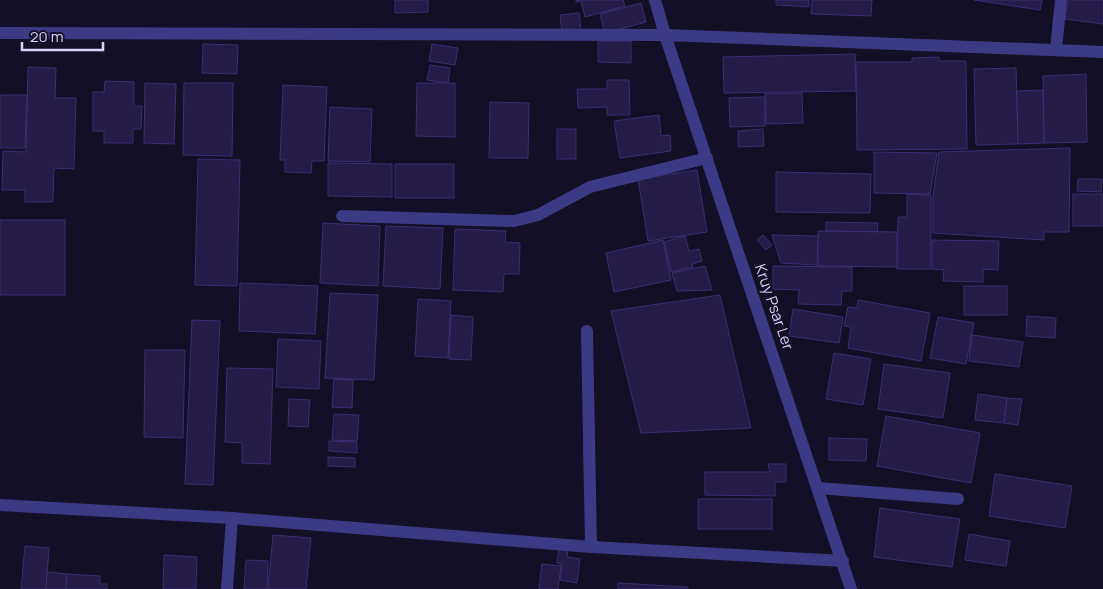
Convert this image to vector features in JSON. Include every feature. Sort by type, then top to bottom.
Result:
[{"type":"street","name":"Kruy Psar Ler","points":[[655,0],[665,35],[851,589]]},
{"type":"street","points":[[1056,49],[1061,0]]},
{"type":"street","points":[[0,32],[665,35],[1103,52]]},
{"type":"street","points":[[342,216],[514,221],[538,215],[590,187],[707,158]]},
{"type":"street","points":[[587,332],[591,547]]},
{"type":"street","points":[[818,488],[958,499]]},
{"type":"street","points":[[0,505],[232,518],[591,547],[843,562]]},
{"type":"street","points":[[227,589],[232,518]]},
{"type":"building","points":[[395,0],[428,0],[428,12],[395,13]]},
{"type":"building","points":[[576,0],[623,0],[625,6],[585,17],[581,1],[576,2]]},
{"type":"building","points":[[776,0],[809,0],[809,7],[776,5]]},
{"type":"building","points":[[812,0],[872,0],[871,16],[811,14]]},
{"type":"building","points":[[974,0],[1042,0],[1040,10]]},
{"type":"building","points":[[1068,0],[1103,0],[1103,24],[1065,19]]},
{"type":"building","points":[[641,3],[646,22],[605,33],[600,14]]},
{"type":"building","points":[[579,13],[581,30],[562,33],[560,15]]},
{"type":"building","points":[[598,41],[631,41],[631,63],[598,62]]},
{"type":"building","points":[[203,44],[238,45],[237,74],[202,73]]},
{"type":"building","points":[[432,44],[458,48],[455,65],[429,61]]},
{"type":"building","points":[[855,54],[856,91],[724,93],[723,57]]},
{"type":"building","points":[[939,57],[939,61],[966,61],[967,149],[857,150],[856,62],[912,62],[912,58]]},
{"type":"building","points":[[430,65],[450,68],[448,83],[427,80]]},
{"type":"building","points":[[28,67],[56,68],[55,98],[76,98],[74,169],[54,168],[53,202],[25,202],[25,190],[2,190],[3,151],[26,152]]},
{"type":"building","points":[[1016,68],[1018,144],[976,145],[974,69]]},
{"type":"building","points":[[1086,74],[1087,142],[1044,143],[1043,76]]},
{"type":"building","points":[[607,80],[629,80],[630,115],[607,115],[607,107],[578,108],[577,89],[607,89]]},
{"type":"building","points":[[105,81],[134,82],[134,106],[142,106],[141,129],[133,129],[133,143],[104,143],[104,131],[93,131],[93,92],[104,92]]},
{"type":"building","points":[[145,83],[176,84],[174,144],[144,143]]},
{"type":"building","points":[[184,83],[233,83],[232,156],[183,155]]},
{"type":"building","points":[[417,83],[455,83],[455,137],[416,136]]},
{"type":"building","points":[[283,85],[327,87],[324,161],[312,161],[311,173],[285,172],[285,160],[280,160]]},
{"type":"building","points":[[1043,90],[1044,143],[1018,144],[1017,91]]},
{"type":"building","points":[[802,93],[803,123],[766,124],[765,94]]},
{"type":"building","points":[[0,95],[27,95],[25,148],[0,148]]},
{"type":"building","points":[[765,97],[765,126],[730,127],[729,98]]},
{"type":"building","points":[[490,102],[529,103],[528,158],[489,158]]},
{"type":"building","points":[[330,107],[372,109],[370,162],[328,161]]},
{"type":"building","points":[[659,115],[661,136],[670,135],[671,151],[620,158],[614,121]]},
{"type":"building","points":[[557,129],[576,129],[576,159],[557,159]]},
{"type":"building","points":[[763,129],[764,146],[738,147],[738,131]]},
{"type":"building","points":[[1070,148],[1069,232],[1044,232],[1044,240],[933,233],[933,196],[939,152]]},
{"type":"building","points":[[874,152],[937,153],[930,194],[874,193]]},
{"type":"building","points":[[198,159],[240,160],[237,286],[195,285]]},
{"type":"building","points":[[328,163],[392,164],[392,197],[328,196]]},
{"type":"building","points":[[395,164],[454,164],[454,198],[395,198]]},
{"type":"building","points":[[697,170],[707,232],[648,241],[638,179]]},
{"type":"building","points":[[776,172],[871,174],[870,213],[776,212]]},
{"type":"building","points":[[1078,179],[1102,179],[1101,192],[1077,191]]},
{"type":"building","points":[[907,194],[931,195],[931,269],[897,269],[898,217],[907,217]]},
{"type":"building","points":[[1073,194],[1102,194],[1102,226],[1073,226]]},
{"type":"building","points":[[0,220],[65,220],[65,295],[0,295]]},
{"type":"building","points":[[826,222],[878,223],[877,232],[826,231]]},
{"type":"building","points":[[323,223],[380,226],[378,286],[320,283]]},
{"type":"building","points":[[386,226],[443,228],[440,289],[383,286]]},
{"type":"building","points":[[455,229],[506,231],[505,242],[520,243],[519,274],[504,274],[503,292],[453,290]]},
{"type":"building","points":[[818,231],[897,232],[897,267],[818,266]]},
{"type":"building","points":[[763,235],[772,245],[766,250],[757,240]]},
{"type":"building","points":[[772,235],[818,236],[817,265],[781,263]]},
{"type":"building","points":[[685,236],[689,251],[699,249],[702,261],[692,264],[693,267],[671,272],[664,242]]},
{"type":"building","points":[[663,240],[671,280],[614,292],[606,253]]},
{"type":"building","points":[[932,240],[999,241],[998,270],[983,269],[983,282],[943,281],[944,270],[932,269]]},
{"type":"building","points":[[705,266],[712,290],[677,291],[672,273]]},
{"type":"building","points":[[773,266],[852,267],[852,291],[842,291],[841,305],[798,304],[799,290],[773,289]]},
{"type":"building","points":[[240,283],[318,286],[315,334],[239,331]]},
{"type":"building","points":[[964,286],[1007,286],[1007,315],[964,315]]},
{"type":"building","points":[[330,293],[378,295],[374,380],[325,378]]},
{"type":"building","points":[[720,295],[751,428],[641,433],[611,311]]},
{"type":"building","points":[[418,299],[451,301],[448,358],[415,356]]},
{"type":"building","points":[[858,300],[930,313],[921,361],[848,348],[851,327],[844,326],[848,307],[857,308]]},
{"type":"building","points":[[793,309],[843,317],[839,343],[789,336]]},
{"type":"building","points":[[451,315],[473,317],[471,360],[449,359]]},
{"type":"building","points":[[1027,316],[1056,318],[1055,338],[1026,336]]},
{"type":"building","points":[[938,317],[974,323],[966,364],[930,358]]},
{"type":"building","points":[[192,320],[220,321],[213,485],[185,484]]},
{"type":"building","points":[[972,335],[1023,342],[1019,367],[969,361]]},
{"type":"building","points":[[278,339],[321,341],[319,389],[276,387]]},
{"type":"building","points":[[145,350],[185,350],[183,438],[144,437]]},
{"type":"building","points":[[834,353],[871,359],[863,405],[826,399]]},
{"type":"building","points":[[884,364],[950,373],[943,418],[878,409]]},
{"type":"building","points":[[227,368],[273,369],[270,464],[242,463],[242,443],[225,442]]},
{"type":"building","points":[[334,379],[353,380],[352,408],[332,407]]},
{"type":"building","points":[[978,394],[1007,398],[1004,423],[975,420]]},
{"type":"building","points":[[1007,398],[1022,399],[1018,425],[1004,423]]},
{"type":"building","points":[[289,399],[310,400],[308,427],[288,426]]},
{"type":"building","points":[[334,414],[359,415],[357,441],[332,440]]},
{"type":"building","points":[[886,416],[980,433],[971,483],[877,466]]},
{"type":"building","points":[[829,438],[867,439],[866,461],[829,460]]},
{"type":"building","points":[[329,441],[357,442],[357,453],[329,451]]},
{"type":"building","points":[[328,457],[355,458],[355,467],[328,466]]},
{"type":"building","points":[[768,464],[786,464],[786,482],[775,482],[775,496],[705,495],[705,472],[770,472]]},
{"type":"building","points":[[995,474],[1072,486],[1065,528],[989,516]]},
{"type":"building","points":[[698,499],[772,499],[772,529],[698,529]]},
{"type":"building","points":[[880,508],[960,519],[952,567],[874,557]]},
{"type":"building","points":[[969,534],[1010,541],[1006,566],[965,560]]},
{"type":"building","points":[[273,535],[311,538],[306,589],[268,589]]},
{"type":"building","points":[[25,546],[49,548],[46,589],[21,589]]},
{"type":"building","points":[[559,548],[568,550],[567,557],[580,559],[577,583],[560,580],[562,564],[557,563]]},
{"type":"building","points":[[164,555],[197,557],[196,589],[163,589]]},
{"type":"building","points":[[246,560],[268,561],[267,589],[244,589]]},
{"type":"building","points":[[542,564],[561,566],[558,589],[539,589]]},
{"type":"building","points":[[47,572],[67,574],[66,589],[46,589]]},
{"type":"building","points":[[67,574],[100,576],[100,584],[107,584],[107,589],[66,589]]},
{"type":"building","points":[[618,583],[688,587],[688,589],[618,589]]}]
